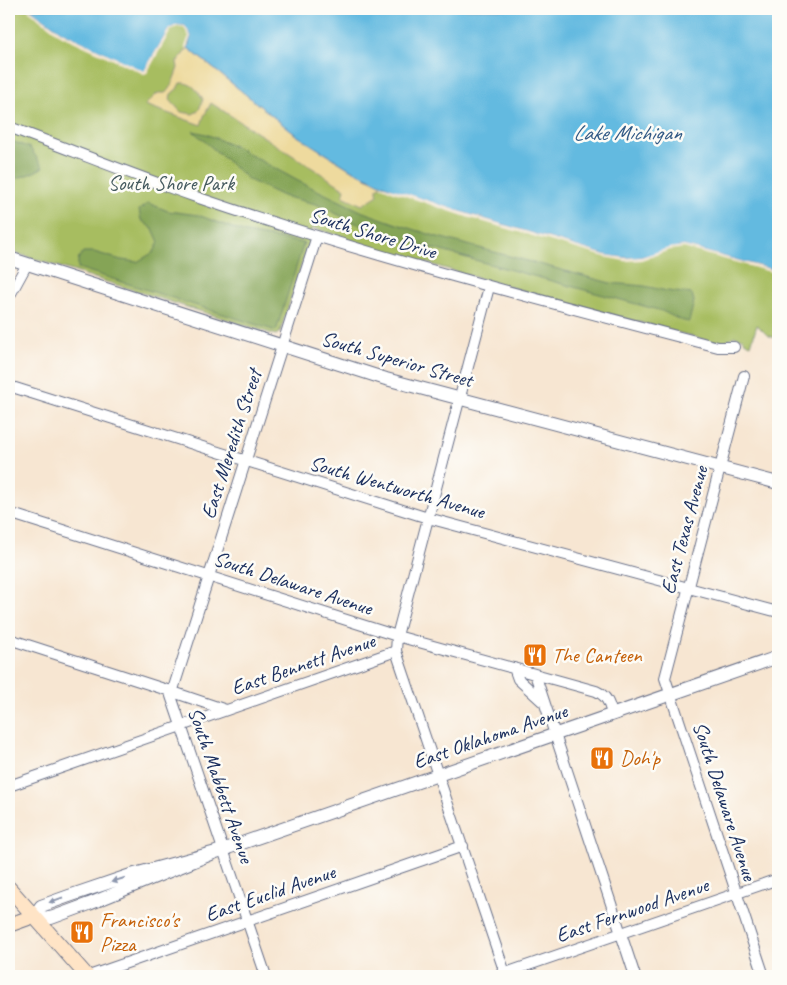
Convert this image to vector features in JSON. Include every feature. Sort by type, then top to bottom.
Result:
[{"type":"main road","points":[[9,888],[88,976]]},
{"type":"main road","name":"East Oklahoma Avenue","points":[[9,925],[34,916]]},
{"type":"street","name":"South Shore Drive","points":[[9,128],[197,197],[316,236],[489,287],[718,347],[734,347]]},
{"type":"street","name":"East Meredith Street","points":[[172,691],[316,236]]},
{"type":"street","name":"South Superior Street","points":[[9,258],[386,379],[778,483]]},
{"type":"street","points":[[9,297],[27,264]]},
{"type":"street","name":"East Bennett Avenue","points":[[9,786],[396,651],[397,636],[489,287]]},
{"type":"street","name":"East Texas Avenue","points":[[670,694],[665,678],[744,376]]},
{"type":"street","name":"South Wentworth Avenue","points":[[9,386],[245,462],[428,518],[778,612]]},
{"type":"street","name":"South Delaware Avenue","points":[[9,513],[397,636],[596,691],[603,694],[607,699],[612,714]]},
{"type":"street","name":"South Mabbett Avenue","points":[[9,639],[226,710]]},
{"type":"street","points":[[396,651],[463,846],[503,975]]},
{"type":"street","name":"East Oklahoma Avenue","points":[[34,916],[41,906],[60,899],[131,876],[220,851],[778,657]]},
{"type":"street","points":[[514,668],[518,679],[534,691],[544,702]]},
{"type":"street","points":[[535,674],[635,976]]},
{"type":"street","name":"South Mabbett Avenue","points":[[172,691],[171,696],[220,851],[266,976]]},
{"type":"street","name":"South Delaware Avenue","points":[[670,694],[764,976]]},
{"type":"street","name":"East Euclid Avenue","points":[[88,976],[463,846]]},
{"type":"street","name":"East Fernwood Avenue","points":[[503,975],[778,879]]},
{"type":"green space","name":"South Shore Park","points":[[9,9],[30,9],[62,32],[169,29],[177,25],[185,26],[191,36],[188,48],[296,135],[350,169],[395,190],[605,255],[684,246],[778,271],[778,339],[767,335],[757,325],[751,345],[742,338],[735,336],[725,341],[713,342],[462,273],[313,228],[280,332],[276,335],[9,251]]},
{"type":"green space","points":[[193,131],[206,134],[234,146],[298,181],[363,212],[397,224],[438,237],[610,283],[644,286],[692,294],[694,301],[689,322],[680,320],[662,311],[379,234],[316,204],[283,196],[249,180]]},
{"type":"green space","points":[[9,140],[30,148],[43,167],[9,181]]},
{"type":"green space","points":[[148,203],[168,211],[198,215],[246,233],[304,243],[276,331],[78,268],[78,259],[83,252],[94,252],[121,260],[137,262],[154,252],[159,242],[153,229],[141,220],[139,210]]},
{"type":"sand","points":[[188,48],[296,135],[350,169],[382,185],[377,188],[378,195],[362,205],[343,196],[345,189],[211,103],[201,125],[145,105],[158,93],[165,93],[170,89],[178,68],[177,62]],"holes":[[[180,83],[194,87],[203,99],[199,110],[193,114],[181,112],[170,100],[171,94]]]},
{"type":"water","name":"Lake Michigan","points":[[30,9],[778,9],[778,271],[684,246],[636,258],[605,255],[395,190],[350,169],[296,135],[188,48],[191,36],[185,26],[177,25],[169,29],[144,72],[62,32]]},
{"type":"pier","points":[[27,9],[30,9],[62,32],[144,71],[169,29],[177,25],[185,26],[191,36],[186,50],[185,47],[189,36],[184,28],[177,27],[171,30],[147,73],[144,74],[60,35]]},
{"type":"pier","points":[[382,185],[468,214],[605,255],[626,258],[641,257],[669,248],[684,246],[778,271],[778,274],[684,248],[670,250],[641,260],[625,261],[605,257],[467,217],[394,192],[380,186]]},
{"type":"place","name":"The Canteen","points":[[535,655]]},
{"type":"place","name":"Doh'p","points":[[602,758]]},
{"type":"place","name":"Francisco's Pizza","points":[[82,932]]}]
